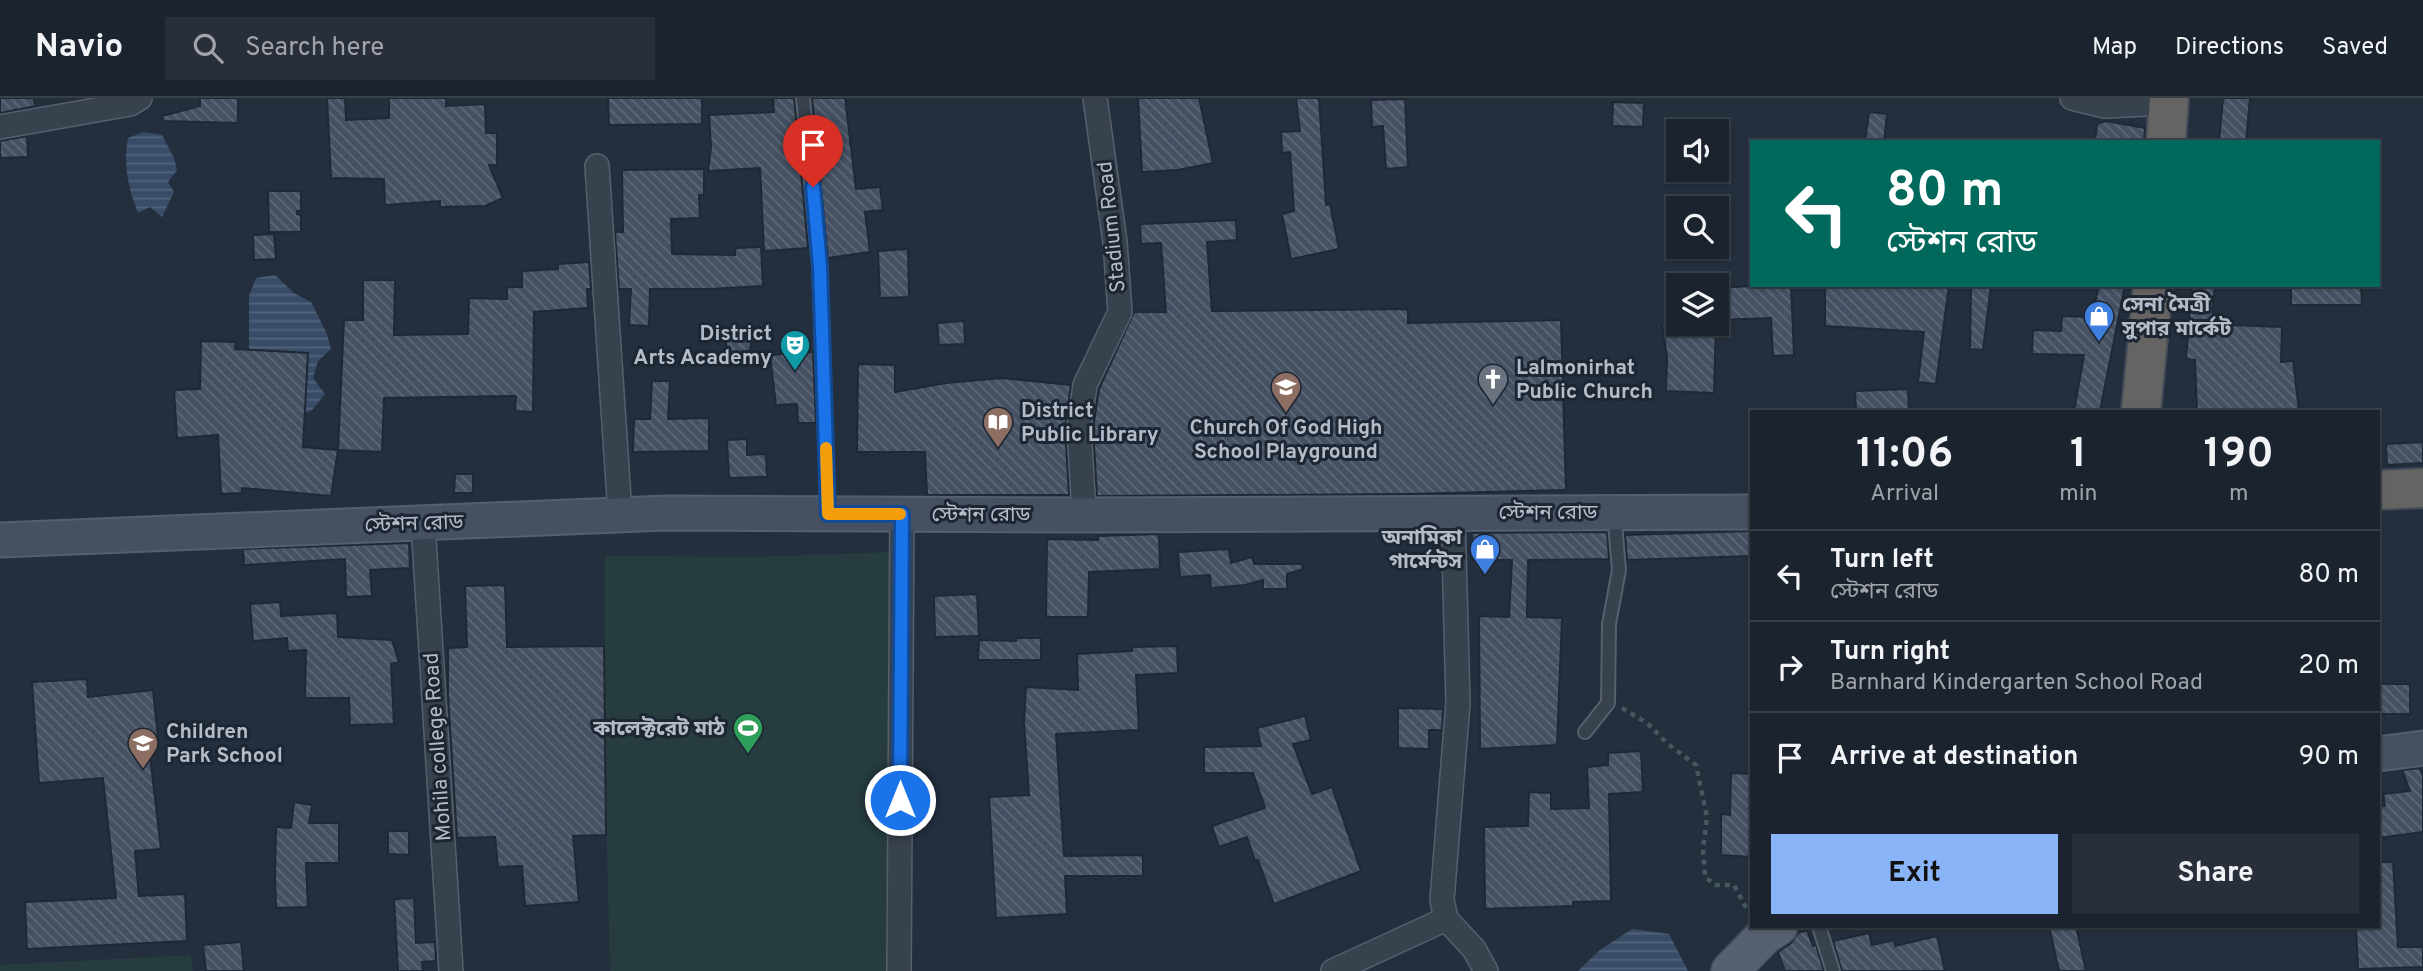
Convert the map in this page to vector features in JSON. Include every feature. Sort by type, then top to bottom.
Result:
[{"type":"highway","points":[[2166,140],[2176,100]]},
{"type":"highway","points":[[2176,100],[2186,140]]},
{"type":"highway","points":[[2141,410],[2153,287]]},
{"type":"highway","points":[[2166,410],[2175,287]]},
{"type":"highway","points":[[2380,490],[2423,488]]},
{"type":"highway","points":[[2380,500],[2423,498]]},
{"type":"main road","name":"স্টেশন রোড","points":[[0,540],[620,514],[1750,512]]},
{"type":"main road","points":[[2380,754],[2423,748]]},
{"type":"main road","points":[[1730,971],[1764,936],[1776,928]]},
{"type":"street","points":[[0,127],[130,104],[141,98]]},
{"type":"street","name":"Stadium Road","points":[[1088,515],[1083,497],[1079,427],[1085,385],[1120,312],[1115,242],[1095,98]]},
{"type":"street","points":[[2072,98],[2105,106],[2176,100]]},
{"type":"street","points":[[597,166],[620,514]]},
{"type":"street","points":[[1453,513],[1458,703],[1442,900],[1446,919],[1474,949],[1486,971]]},
{"type":"street","points":[[899,971],[902,514]]},
{"type":"street","name":"Mohila college Road","points":[[423,523],[451,971]]},
{"type":"street","points":[[1333,971],[1446,919]]},
{"type":"lane","points":[[803,98],[820,267],[828,514]]},
{"type":"lane","points":[[1585,732],[1608,703],[1609,624],[1619,570],[1614,512]]},
{"type":"lane","points":[[1820,928],[1833,971]]},
{"type":"path","points":[[1608,703],[1628,709],[1696,765],[1707,817],[1703,848],[1705,877],[1716,885],[1734,884],[1742,905],[1750,915]]},
{"type":"green space","name":"কালেক্টরেট মাঠ","points":[[893,552],[889,971],[610,971],[604,730],[605,556],[756,557]]},
{"type":"green space","points":[[191,955],[193,971],[0,971],[0,965]]},
{"type":"water","points":[[144,132],[162,135],[177,170],[168,182],[174,192],[162,217],[150,207],[138,213],[129,185],[126,167],[128,138]]},
{"type":"water","points":[[275,275],[294,293],[311,302],[327,334],[331,349],[318,361],[313,378],[325,394],[312,410],[295,418],[249,375],[249,296],[256,278]]},
{"type":"water","points":[[1632,929],[1669,934],[1688,971],[1578,971],[1600,950]]},
{"type":"building","points":[[0,98],[33,98],[36,106],[0,113]]},
{"type":"building","points":[[200,98],[238,98],[238,123],[163,121],[162,116],[200,106]]},
{"type":"building","points":[[327,98],[345,98],[346,120],[389,118],[389,98],[446,98],[446,106],[485,104],[486,133],[497,133],[497,165],[489,165],[503,198],[485,206],[440,207],[440,201],[385,205],[384,179],[331,178]]},
{"type":"building","points":[[608,98],[702,98],[702,124],[609,125]]},
{"type":"building","points":[[773,98],[794,98],[808,248],[764,251],[760,168],[708,171],[711,147],[709,115],[774,112]]},
{"type":"building","points":[[812,98],[845,98],[856,189],[880,187],[883,210],[865,212],[870,252],[828,258]]},
{"type":"building","points":[[1138,98],[1199,98],[1213,163],[1178,170],[1142,172]]},
{"type":"building","points":[[1296,98],[1319,98],[1326,205],[1330,204],[1339,249],[1291,259],[1282,214],[1294,211],[1290,152],[1282,153],[1281,132],[1300,131]]},
{"type":"building","points":[[2223,98],[2250,98],[2246,140],[2219,140]]},
{"type":"building","points":[[1405,99],[1408,167],[1386,169],[1383,126],[1372,127],[1371,100]]},
{"type":"building","points":[[1613,102],[1644,103],[1643,127],[1612,126]]},
{"type":"building","points":[[1869,112],[1887,114],[1884,140],[1865,140]]},
{"type":"building","points":[[2106,121],[2145,128],[2144,140],[2095,140],[2097,124]]},
{"type":"building","points":[[27,136],[28,157],[0,158],[0,141]]},
{"type":"building","points":[[704,169],[704,195],[699,195],[700,218],[671,219],[672,254],[735,255],[735,248],[761,247],[763,286],[650,289],[649,326],[629,325],[631,289],[619,289],[615,232],[623,232],[622,170]]},
{"type":"building","points":[[268,191],[301,191],[301,211],[297,211],[297,214],[301,215],[301,232],[269,232]]},
{"type":"building","points":[[1236,220],[1237,240],[1207,242],[1212,311],[1408,309],[1408,323],[1561,320],[1566,490],[1097,496],[1093,428],[1099,389],[1134,312],[1166,312],[1161,243],[1141,244],[1140,224]]},
{"type":"building","points":[[274,234],[276,259],[254,260],[253,235]]},
{"type":"building","points":[[908,249],[909,297],[880,298],[878,251]]},
{"type":"building","points":[[589,262],[591,289],[587,289],[588,308],[534,312],[533,412],[515,411],[516,396],[384,398],[382,452],[338,450],[344,320],[363,320],[363,280],[395,280],[394,335],[468,334],[469,298],[507,299],[507,287],[522,287],[522,271],[558,269],[558,264]]},
{"type":"building","points":[[1729,287],[1791,287],[1794,355],[1773,356],[1771,318],[1729,320]]},
{"type":"building","points":[[1825,287],[1949,287],[1936,384],[1918,382],[1924,332],[1825,326]]},
{"type":"building","points":[[1971,287],[1991,287],[1983,350],[1970,349]]},
{"type":"building","name":"সেনা মৈত্রী সুপার মার্কেট","points":[[2099,287],[2125,287],[2100,410],[2074,410],[2084,355],[2032,354],[2033,330],[2061,331],[2062,316],[2092,317]]},
{"type":"building","points":[[2192,287],[2215,287],[2212,321],[2231,325],[2282,327],[2281,362],[2293,361],[2299,410],[2197,410],[2195,360],[2186,359]]},
{"type":"building","points":[[2291,287],[2361,287],[2362,305],[2291,305]]},
{"type":"building","points":[[964,321],[965,344],[939,345],[937,323]]},
{"type":"building","points":[[1662,324],[1666,324],[1666,336],[1716,336],[1714,393],[1666,391],[1667,357]]},
{"type":"building","points":[[727,334],[752,337],[749,357],[725,354]]},
{"type":"building","points":[[201,341],[236,342],[235,349],[308,353],[303,447],[338,450],[331,496],[242,488],[242,493],[221,494],[218,435],[177,438],[174,390],[200,389]]},
{"type":"building","points":[[813,352],[816,423],[798,423],[797,404],[776,405],[770,355]]},
{"type":"building","name":"District Public Library","points":[[858,364],[895,365],[895,392],[946,383],[1002,378],[1071,385],[1065,428],[1069,495],[927,495],[925,452],[857,452]]},
{"type":"building","points":[[652,381],[670,381],[668,419],[709,418],[709,451],[633,452],[634,419],[650,419]]},
{"type":"building","points":[[1908,389],[1909,410],[1856,410],[1855,391]]},
{"type":"building","points":[[747,439],[747,455],[766,454],[767,477],[729,478],[727,440]]},
{"type":"building","points":[[2423,442],[2423,463],[2387,465],[2386,444]]},
{"type":"building","points":[[455,474],[473,474],[473,493],[454,493]]},
{"type":"building","points":[[1750,531],[1750,556],[1627,560],[1625,535]]},
{"type":"building","points":[[1607,532],[1609,559],[1528,560],[1527,617],[1562,618],[1557,745],[1480,749],[1479,616],[1509,617],[1512,560],[1472,560],[1472,533]]},
{"type":"building","points":[[1159,534],[1160,569],[1089,572],[1088,617],[1046,617],[1047,539],[1098,540],[1098,536]]},
{"type":"building","points":[[409,543],[410,568],[370,570],[372,596],[346,597],[345,559],[244,565],[243,549]]},
{"type":"building","points":[[1229,549],[1231,563],[1252,557],[1254,564],[1302,564],[1303,569],[1287,574],[1287,589],[1263,589],[1263,580],[1245,585],[1211,588],[1210,575],[1180,577],[1178,552]]},
{"type":"building","points":[[505,585],[507,647],[604,646],[606,835],[573,836],[579,902],[525,906],[522,866],[498,867],[495,837],[457,838],[448,695],[448,648],[467,647],[465,586]]},
{"type":"building","points":[[977,594],[979,636],[935,637],[934,596]]},
{"type":"building","points":[[280,602],[281,616],[337,613],[338,637],[392,640],[399,662],[391,664],[394,724],[350,725],[349,698],[305,698],[306,650],[288,651],[287,638],[253,641],[250,604]]},
{"type":"building","points":[[1016,638],[1041,638],[1041,660],[978,660],[979,640],[1016,641]]},
{"type":"building","points":[[1177,646],[1178,673],[1136,675],[1139,730],[1056,734],[1064,856],[1143,855],[1143,876],[1065,876],[1067,914],[996,918],[989,797],[1029,795],[1024,722],[1026,687],[1078,690],[1077,654],[1132,651],[1132,647]]},
{"type":"building","points":[[87,679],[88,697],[153,690],[158,738],[148,739],[161,849],[135,851],[139,896],[185,894],[187,941],[27,949],[25,902],[116,898],[103,778],[39,783],[32,682]]},
{"type":"building","points":[[2380,684],[2410,684],[2410,714],[2380,714]]},
{"type":"building","points":[[1398,708],[1443,709],[1442,730],[1429,730],[1429,749],[1398,748]]},
{"type":"building","points":[[1305,716],[1311,740],[1293,744],[1312,794],[1332,787],[1361,871],[1274,904],[1247,837],[1219,847],[1212,826],[1265,808],[1253,773],[1204,773],[1204,747],[1261,746],[1257,728]]},
{"type":"building","points":[[1641,751],[1643,792],[1609,794],[1611,901],[1573,902],[1573,906],[1485,909],[1484,827],[1528,826],[1529,792],[1551,793],[1551,809],[1589,808],[1587,767],[1608,765],[1608,753]]},
{"type":"building","points":[[2420,768],[2423,776],[2423,832],[2380,838],[2380,807],[2385,806],[2383,794],[2410,791],[2402,770]]},
{"type":"building","points":[[1731,773],[1750,774],[1750,857],[1721,855],[1721,814],[1730,815]]},
{"type":"building","points":[[294,802],[312,805],[309,823],[339,823],[339,863],[306,863],[308,907],[276,908],[276,827],[291,828]]},
{"type":"building","points":[[388,831],[409,831],[409,855],[388,854]]},
{"type":"building","points":[[2380,862],[2393,862],[2398,947],[2423,947],[2423,967],[2358,969],[2356,928],[2380,928]]},
{"type":"building","points":[[414,898],[416,943],[435,942],[436,961],[422,962],[423,971],[398,971],[394,899]]},
{"type":"building","points":[[2049,928],[2076,928],[2086,971],[2059,971]]},
{"type":"building","points":[[1807,930],[1813,946],[1816,945],[1824,971],[1785,971],[1778,952],[1791,943],[1798,933]]},
{"type":"building","points":[[1869,933],[1872,945],[1894,940],[1895,946],[1937,936],[1945,971],[1842,971],[1833,941]]},
{"type":"building","points":[[241,942],[244,971],[206,971],[203,945]]},
{"type":"slow traffic","points":[[826,448],[828,514],[900,514]]},
{"type":"place","name":"সেনা মৈত্রী সুপার মার্কেট","points":[[2099,343]]},
{"type":"place","name":"District Arts Academy","points":[[795,372]]},
{"type":"place","name":"Lalmonirhat Public Church","points":[[1493,406]]},
{"type":"place","name":"Church Of God High School Playground","points":[[1286,414]]},
{"type":"place","name":"District Public Library","points":[[998,449]]},
{"type":"place","name":"অনামিকা গার্মেন্টস","points":[[1485,576]]},
{"type":"place","name":"কালেক্টরেট মাঠ","points":[[748,755]]},
{"type":"place","name":"Children Park School","points":[[143,770]]},
{"type":"route","points":[[813,187],[820,267],[828,514],[902,514],[900,800]]}]
